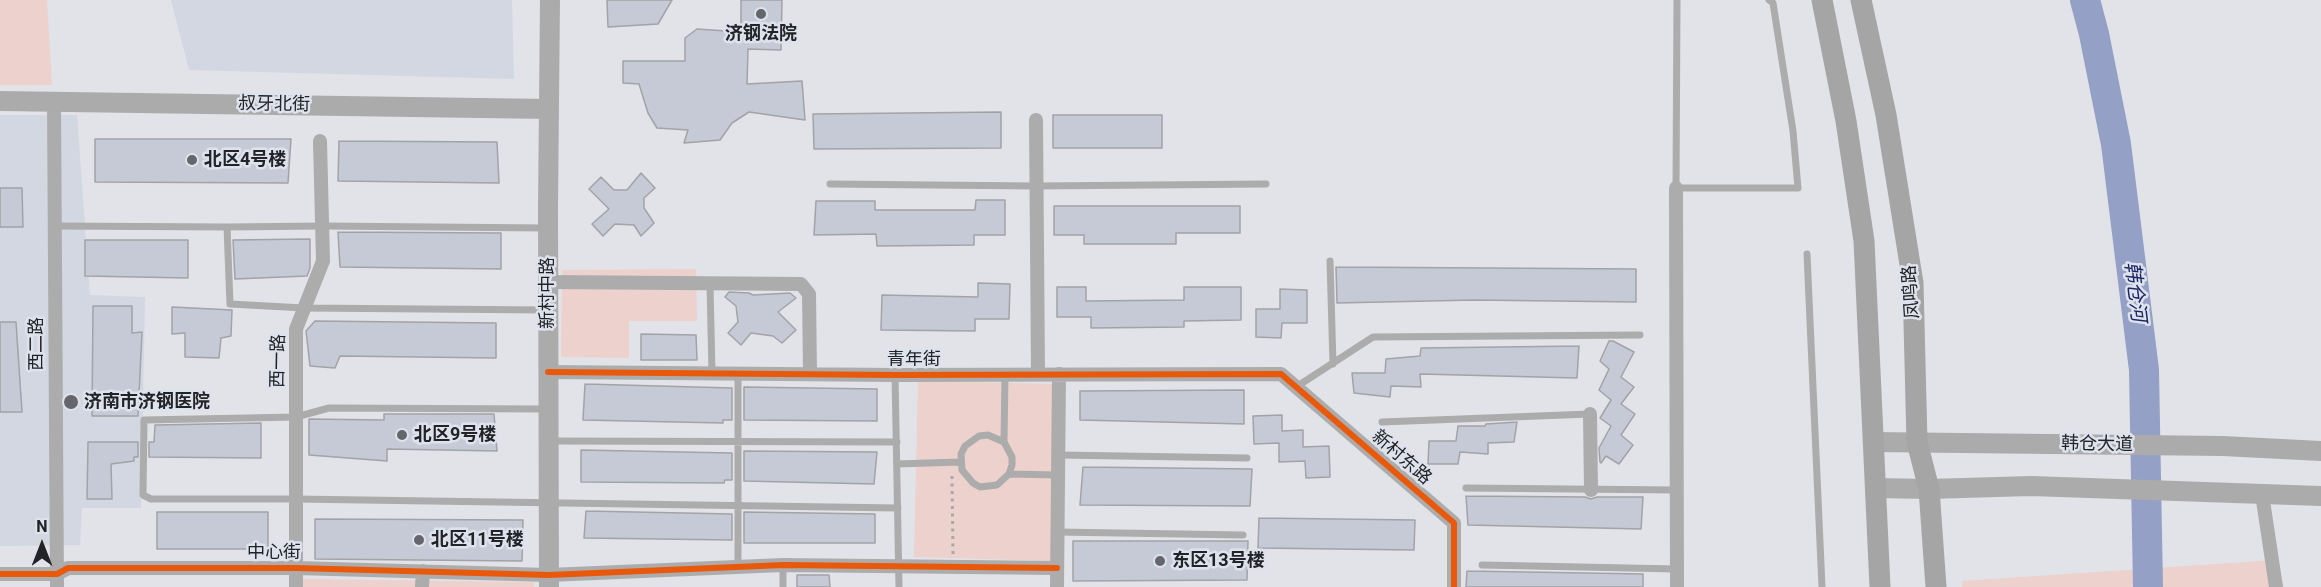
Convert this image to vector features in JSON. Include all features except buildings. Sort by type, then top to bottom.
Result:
[{"type":"main road","points":[[1822,0],[1846,121],[1864,241],[1880,587]]},
{"type":"main road","name":"凤鸣路","points":[[1861,0],[1886,115],[1913,283],[1917,442],[1929,489],[1935,587]]},
{"type":"street","name":"新村中路","points":[[549,581],[550,0]]},
{"type":"street","name":"叔牙北街","points":[[0,101],[549,110]]},
{"type":"street","name":"西二路","points":[[54,101],[57,580]]},
{"type":"street","points":[[1036,120],[1038,374]]},
{"type":"street","name":"西一路","points":[[296,587],[296,328],[323,261],[320,141]]},
{"type":"street","points":[[1676,188],[1677,587]]},
{"type":"street","points":[[548,282],[801,284],[809,294],[810,373]]},
{"type":"street","name":"青年街","points":[[548,372],[895,375],[1281,374]]},
{"type":"street","points":[[1057,587],[1059,374]]},
{"type":"street","name":"新村东路","points":[[1281,374],[1454,523],[1454,587]]},
{"type":"street","points":[[1590,414],[1591,490]]},
{"type":"street","name":"韩仓大道","points":[[1874,442],[2223,446],[2321,451]]},
{"type":"street","points":[[1875,488],[2031,486],[2321,496]]},
{"type":"street","points":[[2262,494],[2276,587]]},
{"type":"street","name":"中心街","points":[[0,574],[57,580],[68,568],[296,568],[423,571],[549,581],[783,565],[1057,568]]},
{"type":"street","points":[[422,587],[423,571]]},
{"type":"lane","points":[[1677,0],[1676,188],[1798,188],[1793,131],[1773,3],[1769,0]]},
{"type":"lane","points":[[830,184],[1036,186],[1266,184]]},
{"type":"lane","points":[[54,226],[548,228]]},
{"type":"lane","points":[[227,227],[230,304],[304,309],[548,310]]},
{"type":"lane","points":[[1807,254],[1822,587]]},
{"type":"lane","points":[[1330,261],[1333,364]]},
{"type":"lane","points":[[710,284],[712,373]]},
{"type":"lane","points":[[1296,387],[1373,338],[1640,335]]},
{"type":"lane","points":[[738,373],[738,567]]},
{"type":"lane","points":[[895,375],[899,587]]},
{"type":"lane","points":[[1005,375],[1004,442],[1012,456],[1010,474]]},
{"type":"lane","points":[[548,409],[329,408],[296,417],[144,420],[143,495],[151,499],[898,508]]},
{"type":"lane","points":[[1382,422],[1590,414]]},
{"type":"lane","points":[[1004,442],[988,435],[979,436],[965,446],[960,462],[966,478],[980,487],[997,485],[1010,474],[1057,475]]},
{"type":"lane","points":[[549,441],[897,442]]},
{"type":"lane","points":[[1058,455],[1247,458]]},
{"type":"lane","points":[[897,464],[960,462]]},
{"type":"lane","points":[[1466,489],[1677,490]]},
{"type":"lane","points":[[1057,532],[1243,535]]},
{"type":"lane","points":[[783,565],[783,587]]},
{"type":"lane","points":[[1482,566],[1677,569]]},
{"type":"path","points":[[951,462],[953,568]]},
{"type":"shaded area","points":[[0,0],[47,0],[52,85],[0,85]]},
{"type":"shaded area","points":[[171,0],[512,0],[514,79],[189,70]]},
{"type":"shaded area","name":"济南市济钢医院","points":[[0,115],[77,115],[90,295],[145,297],[141,508],[82,508],[80,545],[0,546]]},
{"type":"shaded area","points":[[696,269],[697,321],[629,321],[629,358],[561,357],[562,270]]},
{"type":"shaded area","points":[[918,381],[1055,384],[1052,561],[914,557]]},
{"type":"shaded area","points":[[2276,560],[2284,587],[1962,587],[1962,581]]},
{"type":"shaded area","points":[[301,579],[534,582],[534,587],[301,587]]},
{"type":"waterway","name":"韩仓河","points":[[2085,0],[2116,144],[2144,370],[2148,587]]},
{"type":"cycle path","points":[[548,372],[895,375],[1281,374],[1454,523],[1454,587]]},
{"type":"cycle path","points":[[0,574],[57,574],[68,568],[296,568],[549,575],[783,565],[1057,568]]},
{"type":"place","name":"济钢法院","points":[[761,14]]},
{"type":"place","name":"北区4号楼","points":[[192,160]]},
{"type":"place","name":"济南市济钢医院","points":[[71,402]]},
{"type":"place","name":"北区9号楼","points":[[402,435]]},
{"type":"place","name":"北区11号楼","points":[[419,540]]},
{"type":"place","name":"东区13号楼","points":[[1160,561]]}]
